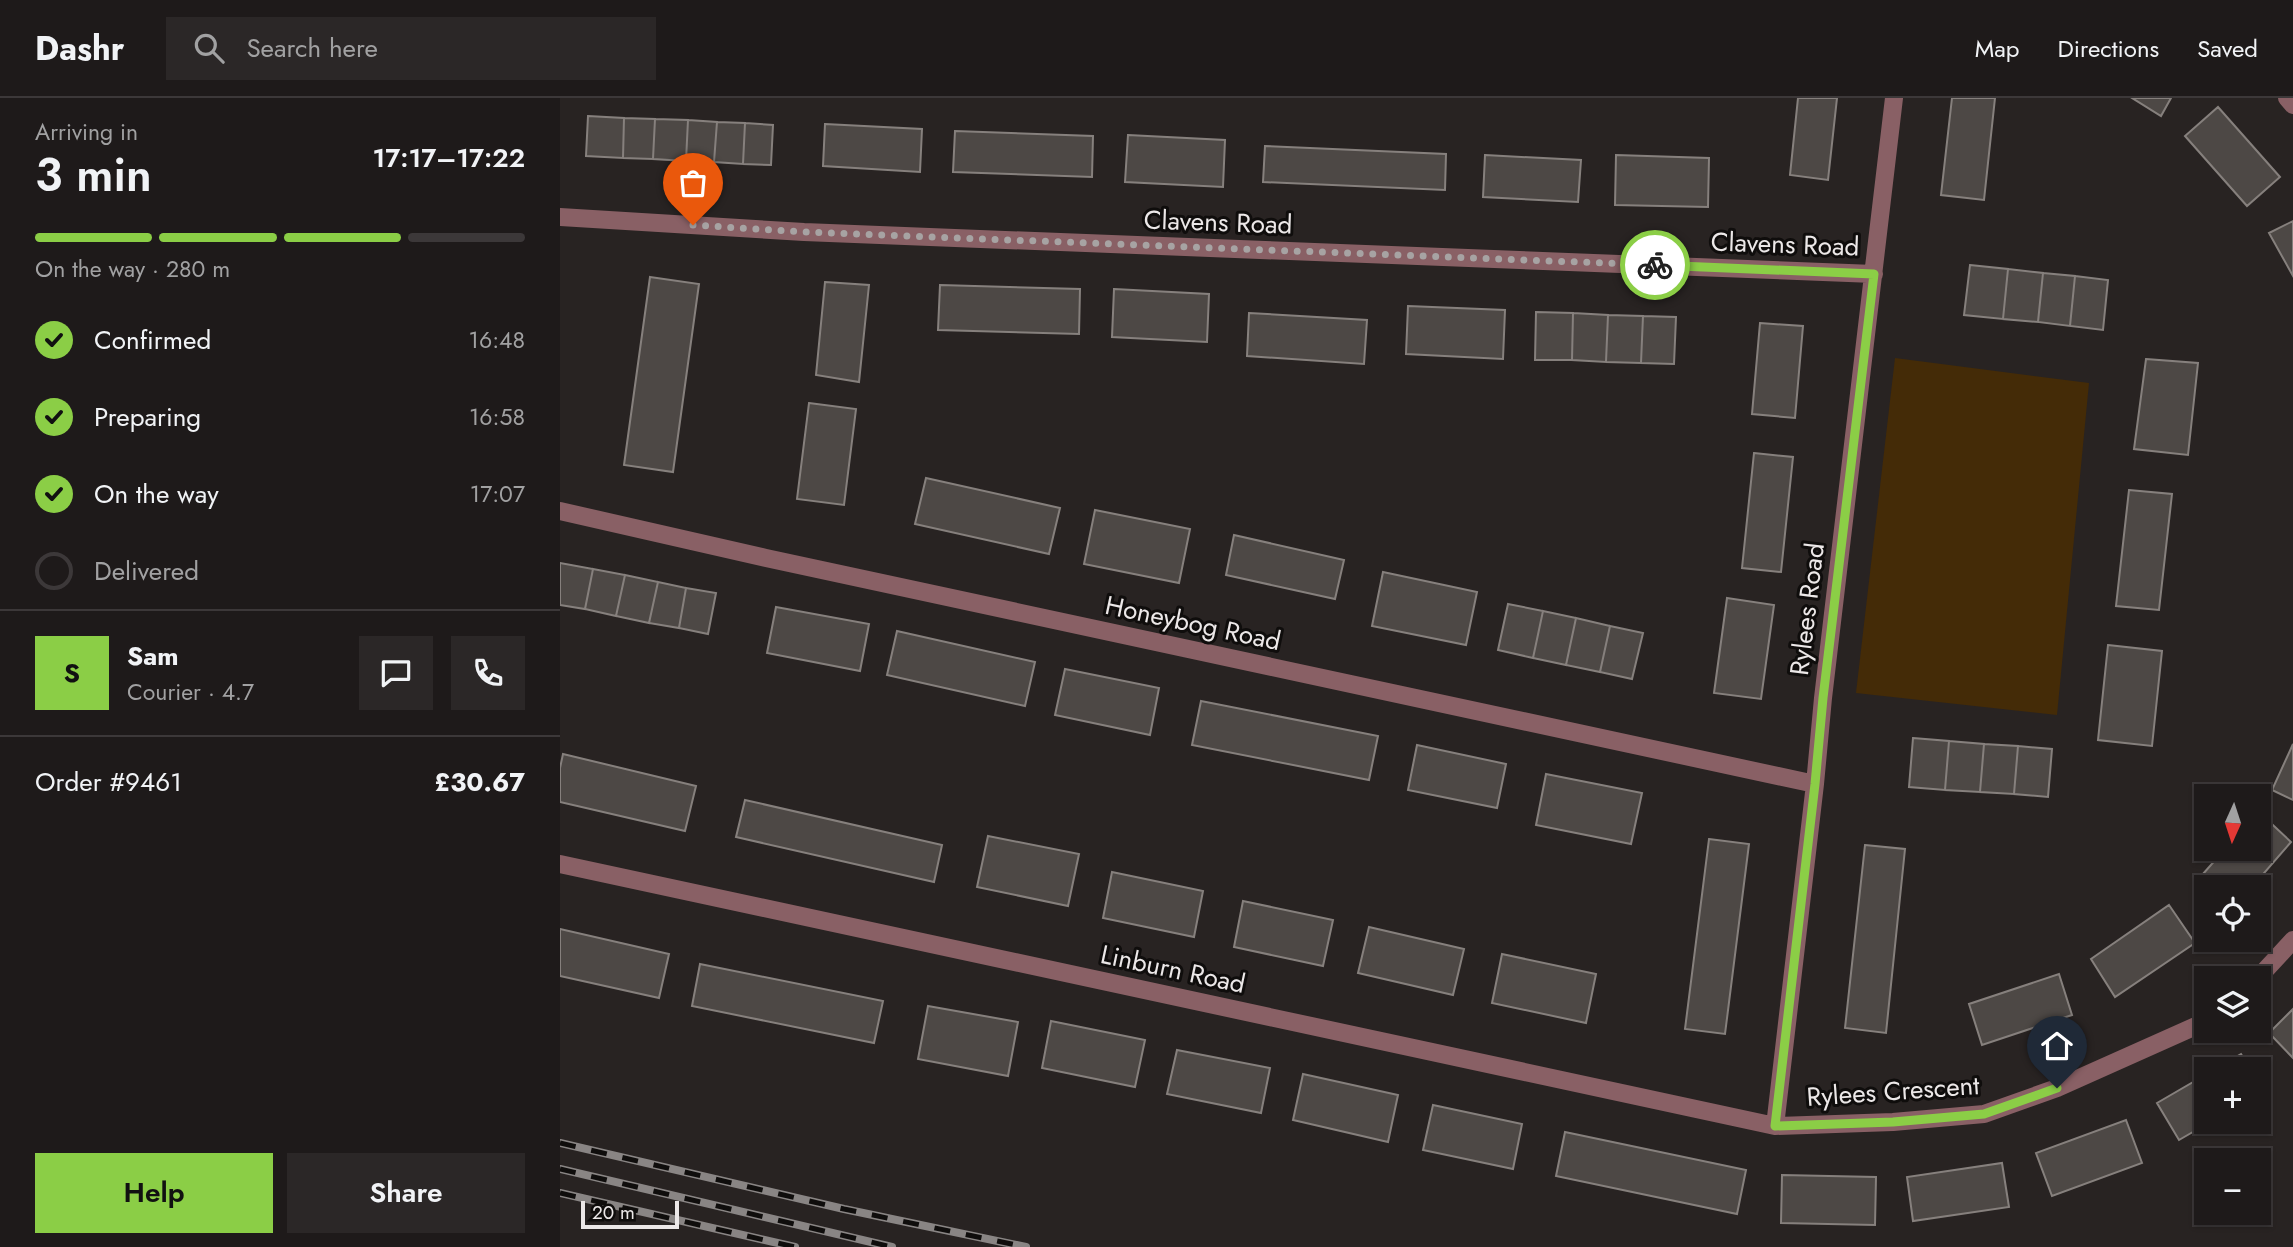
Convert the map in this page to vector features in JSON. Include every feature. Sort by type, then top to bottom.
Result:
[{"type":"street","name":"Rylees Road","points":[[1775,1126],[1894,98]]},
{"type":"street","points":[[2287,98],[2293,105]]},
{"type":"street","name":"Clavens Road","points":[[560,217],[804,232],[1874,274]]},
{"type":"street","name":"Honeybog Road","points":[[560,511],[793,564],[1815,784]]},
{"type":"street","name":"Linburn Road","points":[[560,864],[1775,1126]]},
{"type":"street","points":[[2269,966],[2293,940]]},
{"type":"street","name":"Rylees Crescent","points":[[1775,1126],[1893,1122],[1984,1114],[2057,1088],[2194,1027]]},
{"type":"shaded area","points":[[1895,358],[2089,383],[2057,715],[1856,693]]},
{"type":"building","points":[[1798,98],[1837,98],[1828,180],[1790,175]]},
{"type":"building","points":[[1952,98],[1995,98],[1984,200],[1941,195]]},
{"type":"building","points":[[2132,98],[2171,98],[2161,116]]},
{"type":"building","points":[[2218,107],[2280,177],[2247,206],[2185,136]]},
{"type":"building","points":[[588,116],[624,118],[623,158],[586,156]]},
{"type":"building","points":[[624,118],[655,119],[653,159],[623,158]]},
{"type":"building","points":[[655,119],[688,120],[686,161],[653,159]]},
{"type":"building","points":[[688,120],[717,122],[714,162],[686,161]]},
{"type":"building","points":[[717,122],[745,123],[743,164],[714,162]]},
{"type":"building","points":[[745,123],[773,125],[771,165],[743,164]]},
{"type":"building","points":[[825,124],[922,129],[920,172],[823,166]]},
{"type":"building","points":[[955,131],[1093,136],[1092,177],[953,172]]},
{"type":"building","points":[[1128,135],[1225,140],[1223,187],[1125,182]]},
{"type":"building","points":[[1265,146],[1446,154],[1445,190],[1263,182]]},
{"type":"building","points":[[1485,155],[1581,160],[1578,202],[1483,197]]},
{"type":"building","points":[[1616,155],[1709,158],[1708,207],[1615,205]]},
{"type":"building","points":[[2293,221],[2293,276],[2269,233]]},
{"type":"building","points":[[1970,265],[2008,269],[2003,319],[1964,315]]},
{"type":"building","points":[[2008,269],[2043,273],[2038,322],[2003,319]]},
{"type":"building","points":[[2043,273],[2075,276],[2070,326],[2038,322]]},
{"type":"building","points":[[2075,276],[2108,280],[2103,330],[2070,326]]},
{"type":"building","points":[[650,277],[699,284],[673,472],[624,465]]},
{"type":"building","points":[[825,282],[869,285],[859,382],[816,375]]},
{"type":"building","points":[[940,285],[1080,289],[1079,334],[938,330]]},
{"type":"building","points":[[1114,289],[1209,294],[1207,342],[1112,337]]},
{"type":"building","points":[[1408,306],[1505,310],[1503,359],[1406,354]]},
{"type":"building","points":[[1536,312],[1573,313],[1572,360],[1535,360]]},
{"type":"building","points":[[1249,313],[1367,320],[1364,364],[1247,356]]},
{"type":"building","points":[[1573,313],[1608,315],[1606,362],[1572,360]]},
{"type":"building","points":[[1608,315],[1643,316],[1641,363],[1606,362]]},
{"type":"building","points":[[1643,316],[1676,317],[1674,364],[1641,363]]},
{"type":"building","points":[[1760,323],[1803,326],[1795,418],[1752,414]]},
{"type":"building","points":[[2146,359],[2198,363],[2188,455],[2134,449]]},
{"type":"building","points":[[809,403],[856,409],[844,505],[797,499]]},
{"type":"building","points":[[1754,453],[1793,457],[1781,572],[1742,568]]},
{"type":"building","points":[[926,478],[1060,508],[1049,554],[915,524]]},
{"type":"building","points":[[2129,490],[2172,494],[2159,610],[2116,606]]},
{"type":"building","points":[[1095,510],[1190,529],[1179,583],[1084,564]]},
{"type":"building","points":[[1234,535],[1344,560],[1335,599],[1226,575]]},
{"type":"building","points":[[560,563],[593,569],[585,609],[560,605]]},
{"type":"building","points":[[593,569],[625,575],[616,616],[585,609]]},
{"type":"building","points":[[1383,572],[1477,592],[1466,645],[1372,626]]},
{"type":"building","points":[[625,575],[658,582],[649,623],[616,616]]},
{"type":"building","points":[[658,582],[686,588],[679,628],[649,623]]},
{"type":"building","points":[[686,588],[716,593],[708,634],[679,628]]},
{"type":"building","points":[[1727,598],[1774,605],[1761,699],[1714,693]]},
{"type":"building","points":[[1508,604],[1543,611],[1533,658],[1498,650]]},
{"type":"building","points":[[776,607],[869,624],[860,671],[767,653]]},
{"type":"building","points":[[1543,611],[1576,618],[1566,665],[1533,658]]},
{"type":"building","points":[[1576,618],[1610,626],[1600,672],[1566,665]]},
{"type":"building","points":[[1610,626],[1643,633],[1632,679],[1600,672]]},
{"type":"building","points":[[897,631],[1035,662],[1025,706],[887,675]]},
{"type":"building","points":[[2108,645],[2162,651],[2152,746],[2098,740]]},
{"type":"building","points":[[1065,669],[1159,688],[1150,735],[1055,715]]},
{"type":"building","points":[[1201,701],[1378,736],[1369,780],[1192,745]]},
{"type":"building","points":[[1913,738],[1949,741],[1945,790],[1909,787]]},
{"type":"building","points":[[1949,741],[1984,744],[1980,792],[1945,790]]},
{"type":"building","points":[[1984,744],[2018,746],[2014,794],[1980,792]]},
{"type":"building","points":[[2293,744],[2293,800],[2272,790]]},
{"type":"building","points":[[1417,745],[1506,764],[1497,808],[1408,790]]},
{"type":"building","points":[[2018,746],[2052,749],[2048,797],[2014,794]]},
{"type":"building","points":[[563,754],[696,786],[685,831],[560,802],[560,768]]},
{"type":"building","points":[[1546,774],[1642,793],[1631,844],[1536,825]]},
{"type":"building","points":[[745,800],[942,845],[934,882],[736,837]]},
{"type":"building","points":[[2272,824],[2291,842],[2262,875],[2202,875],[2214,861],[2272,861]]},
{"type":"building","points":[[988,836],[1079,854],[1068,906],[977,887]]},
{"type":"building","points":[[1709,839],[1749,844],[1725,1034],[1685,1029]]},
{"type":"building","points":[[1865,845],[1905,849],[1886,1033],[1845,1028]]},
{"type":"building","points":[[1112,872],[1203,891],[1194,937],[1103,918]]},
{"type":"building","points":[[1243,901],[1333,920],[1323,966],[1234,947]]},
{"type":"building","points":[[2169,905],[2194,942],[2115,997],[2091,959]]},
{"type":"building","points":[[1369,927],[1464,949],[1453,995],[1358,973]]},
{"type":"building","points":[[560,929],[669,954],[659,998],[560,976]]},
{"type":"building","points":[[1502,954],[1596,974],[1586,1023],[1492,1003]]},
{"type":"building","points":[[700,964],[883,1001],[874,1043],[692,1006]]},
{"type":"building","points":[[2059,974],[2072,1015],[1982,1045],[1969,1004]]},
{"type":"building","points":[[928,1006],[1018,1022],[1008,1076],[918,1059]]},
{"type":"building","points":[[2293,1009],[2293,1058],[2271,1035],[2271,1031]]},
{"type":"building","points":[[1051,1021],[1145,1040],[1135,1087],[1042,1068]]},
{"type":"building","points":[[1177,1050],[1270,1068],[1261,1113],[1167,1094]]},
{"type":"building","points":[[1303,1074],[1398,1095],[1388,1142],[1293,1120]]},
{"type":"building","points":[[2194,1082],[2194,1131],[2179,1140],[2157,1103]]},
{"type":"building","points":[[1433,1105],[1522,1124],[1513,1169],[1423,1150]]},
{"type":"building","points":[[2126,1120],[2142,1163],[2052,1196],[2036,1153]]},
{"type":"building","points":[[1565,1132],[1746,1170],[1737,1214],[1556,1176]]},
{"type":"building","points":[[2002,1163],[2009,1207],[1913,1221],[1907,1177]]},
{"type":"building","points":[[1782,1175],[1876,1177],[1875,1225],[1781,1223]]},
{"type":"railway","points":[[560,1143],[844,1209],[1026,1247]]},
{"type":"railway","points":[[560,1169],[892,1247]]},
{"type":"railway","points":[[560,1193],[795,1247]]},
{"type":"way so far","points":[[693,225],[804,232],[1655,265]]},
{"type":"route","points":[[1655,265],[1874,274],[1775,1126],[1893,1122],[1984,1114],[2057,1088]]}]
